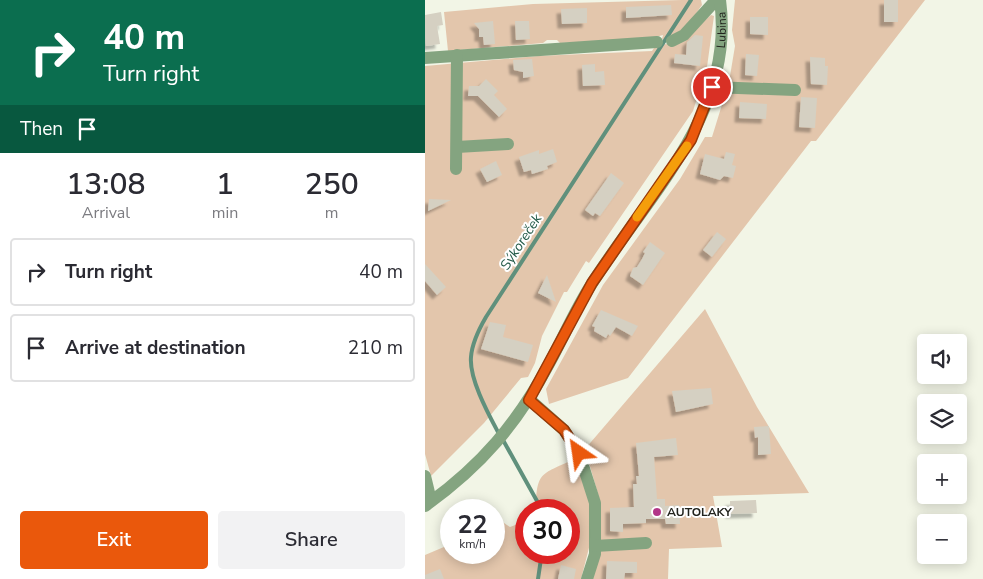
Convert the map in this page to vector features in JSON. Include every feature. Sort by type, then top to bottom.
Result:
[{"type":"street","points":[[672,41],[684,35],[716,0]]},
{"type":"street","name":"Lubina","points":[[428,503],[462,478],[495,446],[510,428],[529,400],[592,283],[691,140],[712,87],[721,44],[721,0]]},
{"type":"street","points":[[425,58],[657,42]]},
{"type":"street","points":[[456,169],[457,55]]},
{"type":"street","points":[[712,87],[795,90]]},
{"type":"street","points":[[457,147],[508,144]]},
{"type":"street","points":[[529,400],[564,430],[579,453],[595,503],[595,546],[587,579]]},
{"type":"street","points":[[425,476],[428,503]]},
{"type":"street","points":[[595,546],[646,543]]},
{"type":"shaded area","points":[[701,0],[702,5],[681,32],[669,38],[662,39],[663,35],[652,38],[560,43],[557,40],[547,40],[543,43],[448,51],[444,12],[533,4]]},
{"type":"shaded area","points":[[735,0],[925,0],[816,141],[811,141],[628,378],[549,404],[546,389],[603,285],[680,179],[705,137],[712,137],[729,82],[735,46],[732,30]]},
{"type":"shaded area","points":[[711,15],[714,16],[707,67],[693,111],[589,263],[586,261],[567,292],[564,292],[542,336],[535,363],[528,377],[521,378],[484,423],[431,476],[425,454],[425,66],[538,56],[652,51],[656,45],[679,43]]},
{"type":"shaded area","points":[[705,309],[757,407],[809,493],[713,496],[722,547],[669,549],[668,579],[593,579],[600,501],[585,449]]},
{"type":"shaded area","points":[[576,458],[589,493],[591,540],[581,579],[425,579],[425,555],[440,549],[440,564],[505,564],[505,524],[510,527],[515,525],[515,564],[580,564],[580,499],[536,499],[540,480],[549,471]]},
{"type":"building","points":[[884,0],[898,0],[898,22],[884,22]]},
{"type":"building","points":[[671,5],[672,15],[626,18],[626,7]]},
{"type":"building","points":[[587,8],[587,23],[562,24],[561,9]]},
{"type":"building","points":[[441,12],[443,25],[437,26],[440,44],[426,46],[425,15]]},
{"type":"building","points":[[750,17],[768,17],[768,35],[750,34]]},
{"type":"building","points":[[493,21],[495,44],[484,45],[483,37],[479,37],[479,29],[474,23]]},
{"type":"building","points":[[515,21],[529,21],[530,39],[516,40]]},
{"type":"building","points":[[695,35],[703,36],[700,66],[674,63],[675,54],[686,55],[687,42]]},
{"type":"building","points":[[746,54],[759,55],[757,76],[745,75]]},
{"type":"building","points":[[810,57],[825,58],[825,66],[828,66],[827,85],[811,84]]},
{"type":"building","points":[[532,59],[534,76],[523,78],[523,72],[514,70],[513,60]]},
{"type":"building","points":[[595,64],[595,72],[604,71],[605,85],[583,86],[582,65]]},
{"type":"building","points":[[486,79],[498,91],[494,95],[507,109],[499,117],[478,96],[468,96],[469,86],[479,86]]},
{"type":"building","points":[[801,97],[817,98],[815,128],[799,127]]},
{"type":"building","points":[[740,102],[767,104],[766,119],[739,118]]},
{"type":"building","points":[[553,149],[557,162],[547,166],[548,169],[532,174],[531,170],[524,172],[519,157],[539,150],[539,154]]},
{"type":"building","points":[[726,152],[735,154],[732,165],[736,166],[733,178],[724,176],[720,180],[700,174],[705,154],[724,159]]},
{"type":"building","points":[[496,161],[502,175],[487,182],[480,169]]},
{"type":"building","points":[[611,173],[624,183],[600,216],[595,213],[593,216],[585,210]]},
{"type":"building","points":[[429,199],[451,200],[428,211]]},
{"type":"building","points":[[717,232],[726,239],[712,257],[703,250]]},
{"type":"building","points":[[650,242],[665,253],[643,285],[630,276],[633,268],[637,267],[642,259],[645,253],[643,252]]},
{"type":"building","points":[[425,264],[446,287],[437,295],[425,281]]},
{"type":"building","points":[[547,275],[556,302],[538,293]]},
{"type":"building","points":[[601,310],[638,326],[632,336],[616,327],[610,336],[608,334],[606,338],[594,331],[595,327],[592,326]]},
{"type":"building","points":[[490,322],[506,325],[503,337],[533,345],[528,362],[481,349]]},
{"type":"building","points":[[711,388],[713,404],[676,412],[672,391]]},
{"type":"building","points":[[769,426],[771,454],[758,455],[758,437],[755,438],[754,427]]},
{"type":"building","points":[[676,438],[678,455],[654,457],[657,499],[665,499],[665,506],[679,505],[680,524],[666,524],[665,519],[646,519],[646,523],[623,524],[623,532],[610,531],[610,508],[634,507],[633,484],[637,484],[636,476],[639,476],[636,443]]},
{"type":"building","points":[[756,500],[757,513],[730,514],[730,501]]},
{"type":"building","points":[[607,561],[637,562],[637,573],[625,573],[624,579],[606,579]]},
{"type":"building","points":[[561,565],[576,569],[574,579],[558,579]]},
{"type":"building","points":[[440,569],[444,579],[425,579],[425,575]]},
{"type":"waterway","name":"Sýkoreček","points":[[499,434],[473,376],[471,357],[478,331],[691,0]]},
{"type":"waterway","name":"Sýkoreček","points":[[503,440],[536,499]]},
{"type":"waterway","name":"Sýkoreček","points":[[538,579],[540,564]]},
{"type":"slow traffic","points":[[637,217],[687,146]]},
{"type":"place","name":"AUTOLAKY","points":[[657,512]]},
{"type":"route","points":[[579,453],[573,440],[564,430],[529,400],[582,299],[691,140],[703,114],[712,87]]}]
